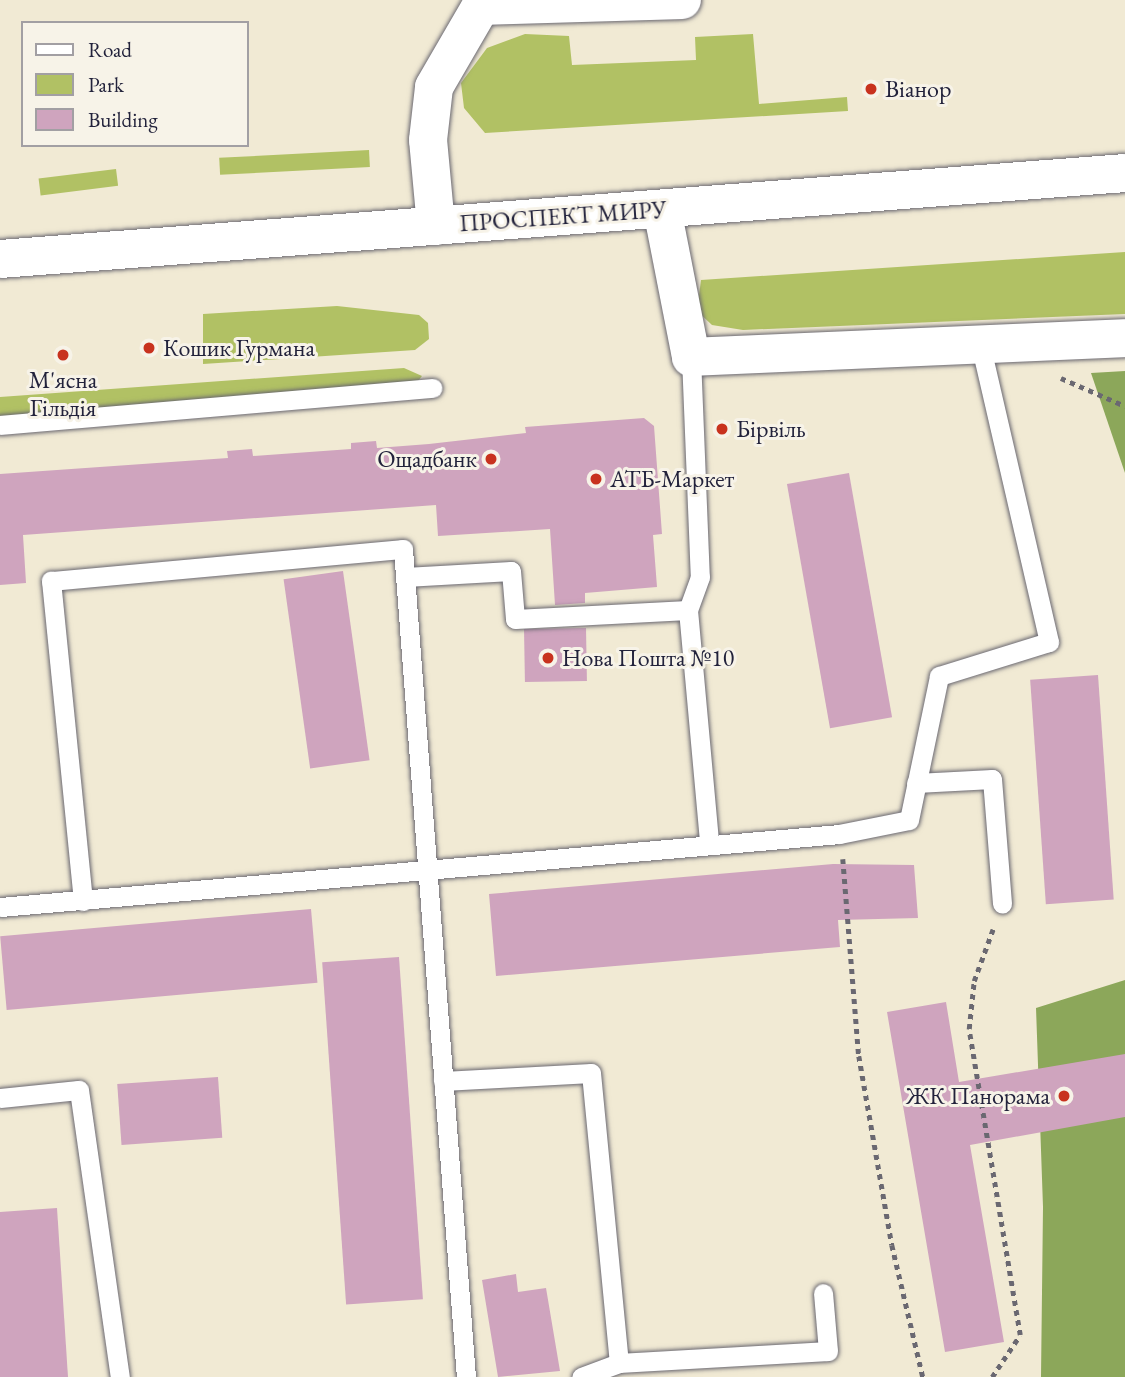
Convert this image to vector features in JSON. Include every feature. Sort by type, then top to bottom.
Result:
[{"type":"main road","points":[[436,226],[428,140],[434,87],[482,2],[682,0]]},
{"type":"main road","name":"ПРОСПЕКТ МИРУ","points":[[0,260],[1125,173]]},
{"type":"main road","points":[[662,209],[684,341],[980,344],[1125,338]]},
{"type":"lane","points":[[684,341],[701,577],[688,610],[709,842]]},
{"type":"lane","points":[[0,907],[431,865],[839,834],[909,820],[939,676],[1048,642],[980,344]]},
{"type":"lane","points":[[0,425],[432,388]]},
{"type":"lane","points":[[83,901],[51,581],[402,549],[431,865],[443,1081],[466,1377]]},
{"type":"lane","points":[[405,577],[512,571],[515,619],[688,610]]},
{"type":"lane","points":[[916,783],[992,779],[1002,904]]},
{"type":"lane","points":[[443,1081],[591,1073],[619,1363]]},
{"type":"lane","points":[[0,1098],[79,1090],[120,1377]]},
{"type":"lane","points":[[582,1377],[619,1363],[828,1351],[823,1293]]},
{"type":"path","points":[[839,834],[852,925],[859,1056],[892,1245],[923,1377]]},
{"type":"path","points":[[992,1377],[1020,1335],[969,1029],[974,981],[1002,904]]},
{"type":"green space","points":[[525,34],[569,36],[572,65],[696,60],[695,37],[753,34],[759,104],[847,97],[848,111],[485,133],[464,108],[461,83],[487,48]]},
{"type":"green space","points":[[369,150],[370,167],[220,175],[219,158]]},
{"type":"green space","points":[[116,169],[118,186],[41,195],[39,179]]},
{"type":"green space","points":[[1125,252],[1125,314],[743,330],[712,325],[697,311],[701,280]]},
{"type":"green space","points":[[337,306],[419,315],[428,323],[429,339],[415,350],[203,364],[203,314]]},
{"type":"green space","points":[[404,368],[422,376],[418,381],[0,417],[0,397]]},
{"type":"green space","points":[[1125,371],[1125,473],[1091,373]]},
{"type":"green space","points":[[1125,980],[1125,1377],[1041,1377],[1043,1207],[1036,1008]]},
{"type":"building","points":[[644,418],[654,426],[662,534],[653,535],[657,587],[585,593],[585,603],[555,605],[550,529],[438,536],[436,505],[23,535],[26,583],[0,585],[0,474],[228,458],[227,451],[252,449],[253,456],[351,449],[351,443],[376,441],[377,448],[429,444],[526,433],[525,427]]},
{"type":"building","points":[[849,473],[892,717],[830,728],[787,484]]},
{"type":"building","points":[[343,571],[370,760],[310,768],[284,579]]},
{"type":"building","points":[[586,628],[587,681],[525,682],[524,629]]},
{"type":"building","points":[[1098,675],[1114,899],[1046,904],[1030,680]]},
{"type":"building","points":[[833,864],[914,865],[918,918],[838,920],[840,947],[496,976],[489,894]]},
{"type":"building","points":[[311,909],[317,983],[7,1010],[0,936]]},
{"type":"building","points":[[399,957],[423,1299],[346,1305],[322,962]]},
{"type":"building","points":[[946,1002],[959,1082],[1125,1054],[1125,1117],[970,1145],[1004,1342],[945,1352],[887,1012]]},
{"type":"building","points":[[218,1077],[222,1138],[122,1145],[117,1084]]},
{"type":"building","points":[[57,1208],[68,1377],[0,1377],[0,1212]]},
{"type":"building","points":[[516,1274],[518,1292],[546,1288],[560,1371],[498,1377],[482,1280]]},
{"type":"place","name":"Віанор","points":[[871,89]]},
{"type":"place","name":"Кошик Гурмана","points":[[149,348]]},
{"type":"place","name":"М'ясна Гільдія","points":[[63,355]]},
{"type":"place","name":"Бірвіль","points":[[722,429]]},
{"type":"place","name":"Ощадбанк","points":[[491,459]]},
{"type":"place","name":"АТБ-Маркет","points":[[596,479]]},
{"type":"place","name":"Нова Пошта №10","points":[[548,658]]},
{"type":"place","name":"ЖК Панорама","points":[[1064,1096]]}]
